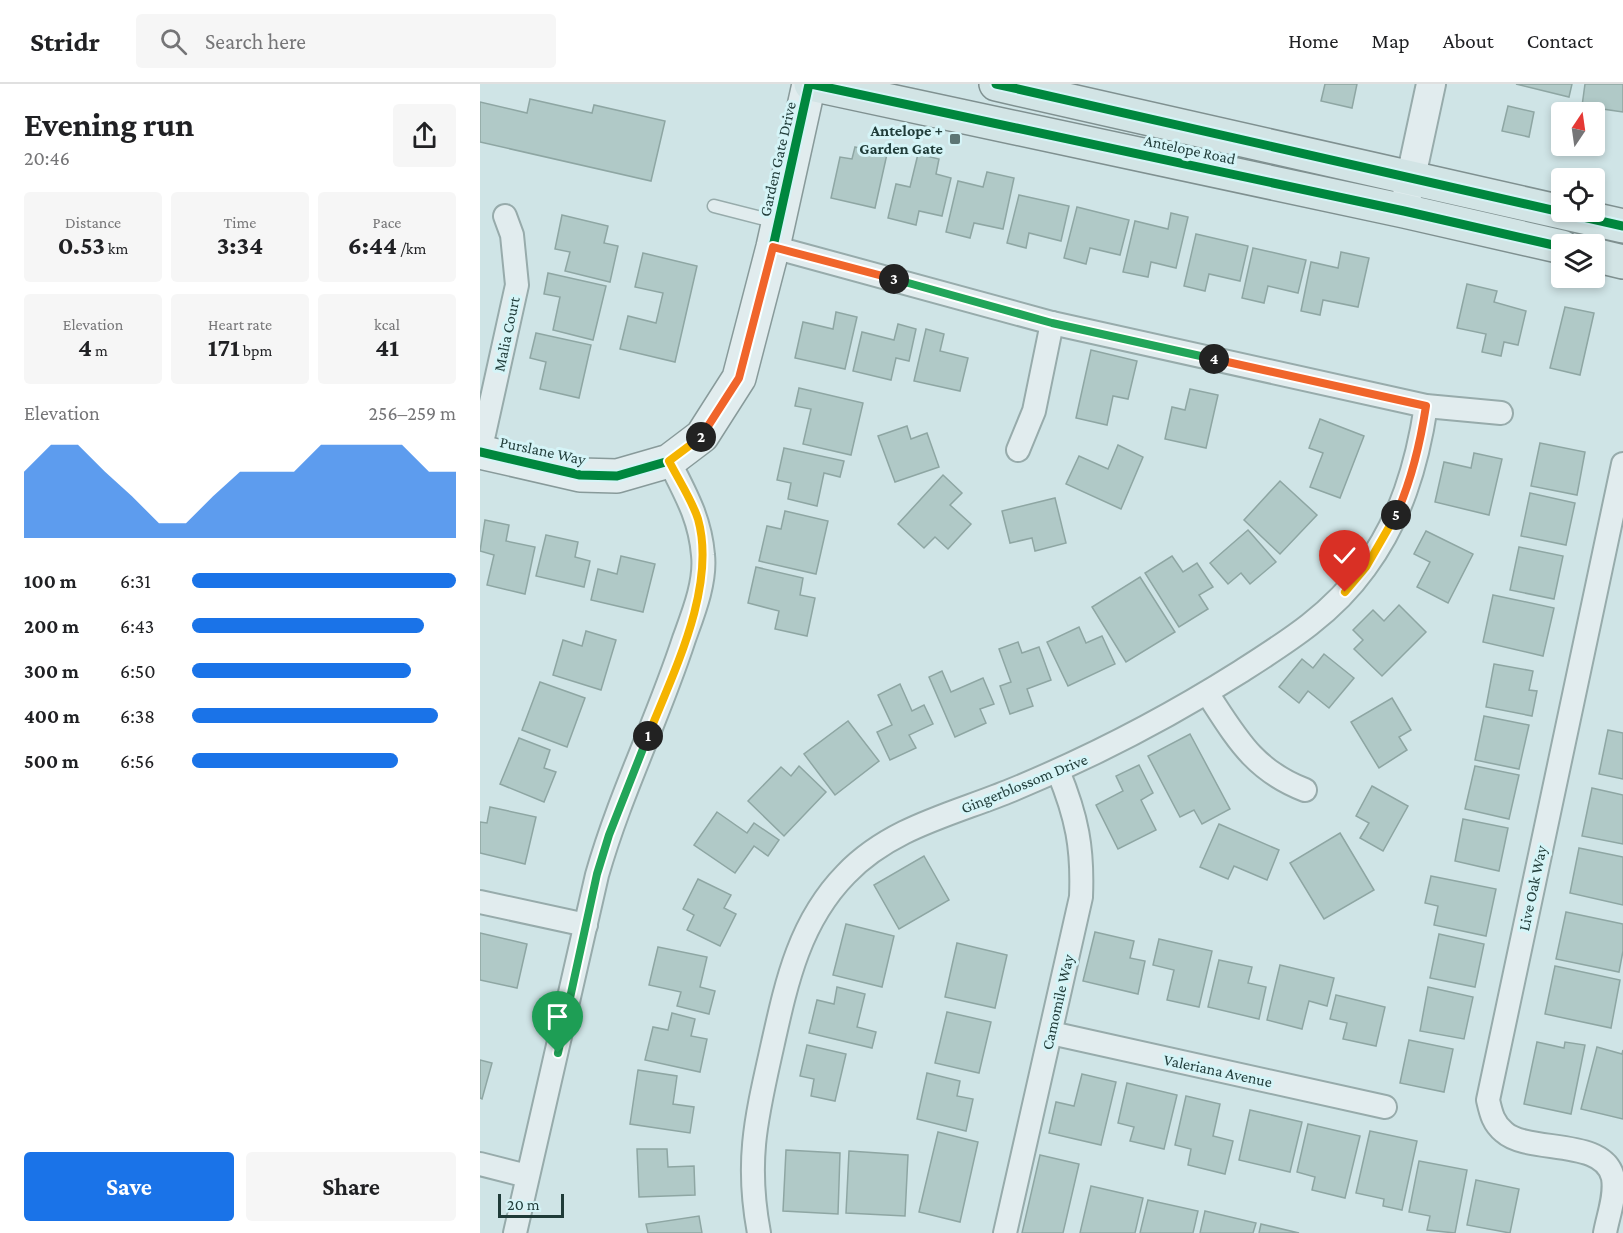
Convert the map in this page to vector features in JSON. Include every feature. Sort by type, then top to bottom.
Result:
[{"type":"main road","name":"Antelope Road","points":[[810,84],[1551,244]]},
{"type":"main road","name":"Garden Gate Drive","points":[[669,461],[702,436],[739,378],[810,84]]},
{"type":"main road","name":"Antelope Road","points":[[996,84],[1623,226]]},
{"type":"main road","points":[[1605,258],[1623,262]]},
{"type":"main road","name":"Purslane Way","points":[[480,452],[580,475],[617,476],[669,461]]},
{"type":"street","points":[[1404,211],[1431,84]]},
{"type":"street","name":"Malia Court","points":[[480,452],[517,285],[512,236],[505,216]]},
{"type":"street","points":[[775,234],[1052,323],[1426,406],[1502,413]]},
{"type":"street","points":[[1018,450],[1034,411],[1052,323]]},
{"type":"street","name":"Gingerblossom Drive","points":[[759,1233],[753,1200],[752,1165],[758,1112],[796,951],[826,896],[855,865],[898,834],[1059,771],[1137,734],[1208,693],[1297,636],[1322,615],[1366,567],[1392,526],[1411,481],[1426,406]]},
{"type":"street","points":[[515,1233],[609,835],[675,666],[696,603],[704,557],[698,518],[669,461]]},
{"type":"street","name":"Live Oak Way","points":[[1605,1233],[1613,1196],[1613,1176],[1601,1161],[1587,1152],[1521,1141],[1504,1133],[1492,1119],[1488,1100],[1623,464]]},
{"type":"street","points":[[1208,693],[1238,740],[1259,765],[1280,779],[1305,790]]},
{"type":"street","name":"Camomile Way","points":[[1005,1233],[1081,897],[1083,860],[1073,806],[1059,771]]},
{"type":"street","points":[[480,902],[586,926]]},
{"type":"street","name":"Valeriana Avenue","points":[[1051,1033],[1385,1107]]},
{"type":"street","points":[[480,1164],[527,1176]]},
{"type":"lane","points":[[714,206],[775,234]]},
{"type":"building","points":[[1325,84],[1357,84],[1352,108],[1321,101]]},
{"type":"building","points":[[1516,84],[1572,84],[1569,97]]},
{"type":"building","points":[[1585,84],[1623,84],[1623,112],[1605,109],[1605,102],[1583,102]]},
{"type":"building","points":[[530,99],[592,113],[594,105],[665,121],[651,181],[480,142],[480,102],[527,113]]},
{"type":"building","points":[[1508,106],[1534,112],[1529,137],[1502,131]]},
{"type":"building","points":[[855,147],[887,154],[875,208],[831,198],[840,157],[852,159]]},
{"type":"building","points":[[918,154],[939,159],[936,174],[951,178],[942,216],[919,211],[916,225],[888,218],[896,184],[910,187]]},
{"type":"building","points":[[987,172],[1014,178],[1003,229],[974,223],[970,238],[946,232],[958,181],[983,187]]},
{"type":"building","points":[[1019,195],[1069,206],[1061,241],[1029,233],[1026,248],[1007,243]]},
{"type":"building","points":[[1077,207],[1129,220],[1120,255],[1090,248],[1086,264],[1064,258]]},
{"type":"building","points":[[1171,213],[1188,217],[1176,268],[1151,262],[1148,277],[1123,272],[1135,221],[1168,229]]},
{"type":"building","points":[[562,215],[608,226],[604,243],[618,246],[610,282],[565,271],[570,252],[555,249]]},
{"type":"building","points":[[1196,234],[1248,246],[1240,281],[1209,274],[1205,291],[1184,286]]},
{"type":"building","points":[[1253,248],[1306,260],[1298,293],[1268,286],[1264,303],[1242,298]]},
{"type":"building","points":[[1341,252],[1369,258],[1358,307],[1323,300],[1320,315],[1301,311],[1311,262],[1338,268]]},
{"type":"building","points":[[643,253],[697,266],[675,362],[620,349],[628,316],[656,323],[663,293],[635,287]]},
{"type":"building","points":[[548,273],[606,286],[593,340],[553,330],[560,297],[544,294]]},
{"type":"building","points":[[1467,284],[1497,291],[1494,302],[1526,311],[1518,345],[1504,342],[1501,356],[1482,352],[1486,334],[1457,328]]},
{"type":"building","points":[[1565,307],[1594,313],[1580,375],[1550,368]]},
{"type":"building","points":[[836,312],[857,317],[845,369],[795,358],[803,322],[833,329]]},
{"type":"building","points":[[898,324],[916,329],[909,361],[896,358],[891,380],[853,371],[862,332],[894,340]]},
{"type":"building","points":[[926,329],[944,334],[940,351],[968,358],[960,391],[914,381]]},
{"type":"building","points":[[536,333],[591,345],[579,398],[540,389],[546,362],[530,358]]},
{"type":"building","points":[[1091,350],[1137,361],[1128,399],[1113,396],[1107,425],[1076,418]]},
{"type":"building","points":[[799,388],[863,403],[851,455],[803,444],[811,409],[795,406]]},
{"type":"building","points":[[1190,389],[1218,395],[1206,448],[1165,439],[1172,407],[1185,410]]},
{"type":"building","points":[[1320,419],[1364,436],[1340,498],[1310,487],[1323,453],[1309,448]]},
{"type":"building","points":[[907,426],[911,439],[927,433],[939,467],[895,482],[878,436]]},
{"type":"building","points":[[1540,443],[1585,452],[1577,495],[1531,486]]},
{"type":"building","points":[[1118,445],[1143,457],[1121,509],[1066,484],[1079,456],[1108,469]]},
{"type":"building","points":[[784,448],[844,461],[840,477],[824,473],[817,506],[788,499],[791,483],[777,480]]},
{"type":"building","points":[[1474,453],[1502,459],[1489,515],[1435,502],[1444,462],[1471,468]]},
{"type":"building","points":[[943,475],[962,493],[950,505],[971,524],[948,549],[935,537],[924,548],[898,524]]},
{"type":"building","points":[[1280,481],[1317,515],[1280,554],[1244,520]]},
{"type":"building","points":[[1530,493],[1575,503],[1566,545],[1521,536]]},
{"type":"building","points":[[1055,498],[1066,543],[1035,551],[1032,538],[1010,543],[1002,511]]},
{"type":"building","points":[[785,511],[828,521],[816,574],[759,561],[767,526],[781,529]]},
{"type":"building","points":[[485,520],[509,525],[506,541],[535,547],[525,594],[487,585],[494,555],[480,551]]},
{"type":"building","points":[[1248,530],[1276,562],[1250,584],[1241,573],[1228,584],[1210,563]]},
{"type":"building","points":[[1426,531],[1473,554],[1448,603],[1417,587],[1430,562],[1414,554]]},
{"type":"building","points":[[546,535],[578,542],[575,557],[590,561],[584,587],[536,576]]},
{"type":"building","points":[[1519,547],[1563,556],[1554,599],[1510,590]]},
{"type":"building","points":[[621,556],[655,564],[643,612],[591,600],[598,569],[617,574]]},
{"type":"building","points":[[1172,556],[1183,572],[1197,563],[1213,587],[1199,595],[1208,609],[1179,627],[1145,573]]},
{"type":"building","points":[[756,567],[803,578],[800,595],[815,598],[807,636],[775,629],[779,611],[748,603]]},
{"type":"building","points":[[1140,577],[1175,632],[1126,662],[1092,607]]},
{"type":"building","points":[[1493,595],[1554,608],[1543,656],[1483,642]]},
{"type":"building","points":[[1399,605],[1426,632],[1382,676],[1354,649],[1363,640],[1353,630],[1373,610],[1384,621]]},
{"type":"building","points":[[1079,627],[1086,643],[1102,636],[1115,664],[1068,686],[1047,642]]},
{"type":"building","points":[[586,631],[616,640],[601,690],[553,675],[563,640],[582,646]]},
{"type":"building","points":[[1018,642],[1022,653],[1039,647],[1051,680],[1027,689],[1033,706],[1010,714],[1000,686],[1011,682],[999,649]]},
{"type":"building","points":[[1324,654],[1354,678],[1329,708],[1308,691],[1299,703],[1279,687],[1302,659],[1313,668]]},
{"type":"building","points":[[1494,664],[1533,671],[1529,690],[1537,691],[1532,716],[1486,707]]},
{"type":"building","points":[[942,671],[951,692],[983,678],[994,704],[980,709],[986,723],[955,737],[929,677]]},
{"type":"building","points":[[540,682],[585,698],[567,747],[522,730]]},
{"type":"building","points":[[900,684],[912,711],[924,705],[933,724],[909,735],[916,748],[890,760],[877,732],[892,725],[878,695]]},
{"type":"building","points":[[1392,698],[1411,730],[1399,737],[1407,750],[1379,768],[1351,722]]},
{"type":"building","points":[[1484,716],[1529,725],[1519,769],[1475,760]]},
{"type":"building","points":[[848,721],[879,761],[835,795],[804,754]]},
{"type":"building","points":[[1608,730],[1623,733],[1623,779],[1599,774]]},
{"type":"building","points":[[1190,734],[1230,809],[1202,824],[1194,810],[1180,817],[1148,756]]},
{"type":"building","points":[[519,738],[550,750],[544,768],[556,772],[544,802],[500,784]]},
{"type":"building","points":[[1139,765],[1153,793],[1141,800],[1156,830],[1118,849],[1096,805],[1123,791],[1116,776]]},
{"type":"building","points":[[799,766],[826,792],[784,836],[748,801],[781,767],[791,776]]},
{"type":"building","points":[[1475,766],[1519,775],[1509,819],[1465,809]]},
{"type":"building","points":[[1372,786],[1408,806],[1383,851],[1360,838],[1369,823],[1356,816]]},
{"type":"building","points":[[1592,788],[1623,795],[1623,844],[1582,836]]},
{"type":"building","points":[[490,807],[536,817],[525,864],[480,853],[480,822],[487,823]]},
{"type":"building","points":[[717,812],[747,833],[754,823],[779,840],[768,856],[754,846],[735,873],[694,845]]},
{"type":"building","points":[[1463,819],[1508,828],[1499,871],[1455,861]]},
{"type":"building","points":[[1219,824],[1279,850],[1267,880],[1234,866],[1228,879],[1200,867]]},
{"type":"building","points":[[1340,833],[1374,890],[1324,919],[1290,863]]},
{"type":"building","points":[[1579,848],[1623,857],[1623,905],[1570,893]]},
{"type":"building","points":[[924,856],[949,900],[899,929],[874,885]]},
{"type":"building","points":[[1431,876],[1496,889],[1486,936],[1434,925],[1438,906],[1425,903]]},
{"type":"building","points":[[698,879],[731,895],[724,908],[736,914],[720,946],[687,930],[694,915],[683,909]]},
{"type":"building","points":[[1566,912],[1623,924],[1623,951],[1619,972],[1556,959]]},
{"type":"building","points":[[846,924],[894,936],[882,987],[833,975]]},
{"type":"building","points":[[1095,932],[1134,941],[1130,958],[1145,961],[1138,994],[1083,981]]},
{"type":"building","points":[[480,933],[527,944],[517,988],[480,980]]},
{"type":"building","points":[[1439,934],[1484,944],[1475,987],[1430,978]]},
{"type":"building","points":[[1159,939],[1212,951],[1199,1007],[1167,1000],[1174,970],[1153,965]]},
{"type":"building","points":[[957,943],[1007,955],[995,1008],[945,997]]},
{"type":"building","points":[[658,947],[707,957],[700,987],[715,991],[709,1014],[677,1006],[681,992],[649,985]]},
{"type":"building","points":[[1219,960],[1252,967],[1248,983],[1266,987],[1259,1019],[1208,1007]]},
{"type":"building","points":[[1280,965],[1334,978],[1327,1006],[1309,1001],[1302,1029],[1267,1020]]},
{"type":"building","points":[[1555,966],[1620,980],[1611,1028],[1545,1014]]},
{"type":"building","points":[[837,987],[865,994],[857,1027],[876,1032],[872,1048],[809,1033],[817,1000],[834,1004]]},
{"type":"building","points":[[1428,987],[1473,997],[1464,1039],[1420,1031]]},
{"type":"building","points":[[1336,995],[1385,1007],[1376,1046],[1343,1039],[1347,1023],[1330,1019]]},
{"type":"building","points":[[947,1012],[991,1022],[979,1073],[935,1063]]},
{"type":"building","points":[[672,1013],[695,1019],[691,1036],[707,1039],[700,1072],[645,1060],[653,1027],[668,1030]]},
{"type":"building","points":[[1409,1040],[1453,1049],[1444,1092],[1400,1083]]},
{"type":"building","points":[[1537,1042],[1564,1048],[1565,1042],[1585,1045],[1571,1114],[1524,1104]]},
{"type":"building","points":[[807,1045],[846,1054],[835,1101],[811,1096],[814,1079],[800,1076]]},
{"type":"building","points":[[1597,1047],[1622,1054],[1623,1050],[1623,1119],[1581,1109]]},
{"type":"building","points":[[480,1060],[492,1063],[482,1099],[480,1098]]},
{"type":"building","points":[[638,1070],[677,1076],[673,1104],[694,1107],[690,1133],[630,1124]]},
{"type":"building","points":[[927,1073],[960,1081],[957,1096],[973,1099],[966,1131],[917,1119]]},
{"type":"building","points":[[1082,1074],[1116,1082],[1101,1145],[1049,1133],[1056,1102],[1074,1106]]},
{"type":"building","points":[[1127,1083],[1177,1095],[1164,1149],[1130,1141],[1134,1127],[1118,1123]]},
{"type":"building","points":[[1186,1096],[1220,1104],[1213,1136],[1233,1141],[1225,1174],[1188,1165],[1191,1149],[1175,1145]]},
{"type":"building","points":[[1250,1110],[1302,1122],[1290,1172],[1239,1160]]},
{"type":"building","points":[[1308,1124],[1360,1136],[1345,1198],[1312,1190],[1315,1177],[1297,1172]]},
{"type":"building","points":[[1370,1131],[1417,1141],[1402,1210],[1383,1206],[1384,1199],[1356,1193]]},
{"type":"building","points":[[938,1132],[978,1142],[960,1222],[919,1212]]},
{"type":"building","points":[[637,1149],[667,1149],[668,1167],[694,1166],[695,1195],[639,1197]]},
{"type":"building","points":[[786,1150],[840,1153],[838,1214],[783,1211]]},
{"type":"building","points":[[849,1151],[908,1155],[905,1216],[846,1213]]},
{"type":"building","points":[[1040,1155],[1079,1164],[1063,1233],[1022,1233]]},
{"type":"building","points":[[1419,1161],[1467,1170],[1455,1233],[1427,1230],[1430,1216],[1409,1212]]},
{"type":"building","points":[[1476,1180],[1519,1189],[1510,1233],[1467,1225]]},
{"type":"building","points":[[1091,1186],[1143,1198],[1135,1233],[1080,1233]]},
{"type":"building","points":[[1148,1200],[1198,1211],[1193,1233],[1140,1233]]},
{"type":"building","points":[[1205,1211],[1256,1223],[1253,1233],[1200,1233]]},
{"type":"building","points":[[699,1216],[702,1233],[648,1233],[646,1224]]},
{"type":"building","points":[[1261,1224],[1299,1233],[1259,1233]]},
{"type":"cycle path","points":[[480,452],[580,475],[617,476],[669,461],[702,436],[739,378],[773,247],[809,84]]},
{"type":"cycle path","points":[[811,84],[1551,244]]},
{"type":"cycle path","points":[[996,84],[1623,226]]},
{"type":"place","name":"Antelope + Garden Gate","points":[[955,139]]},
{"type":"route","points":[[558,1053],[597,874],[609,835],[675,666],[696,603],[704,557],[698,518],[669,461],[702,436],[739,378],[773,247],[806,254],[1052,323],[1426,406],[1411,481],[1392,526],[1366,567],[1345,592]]}]
